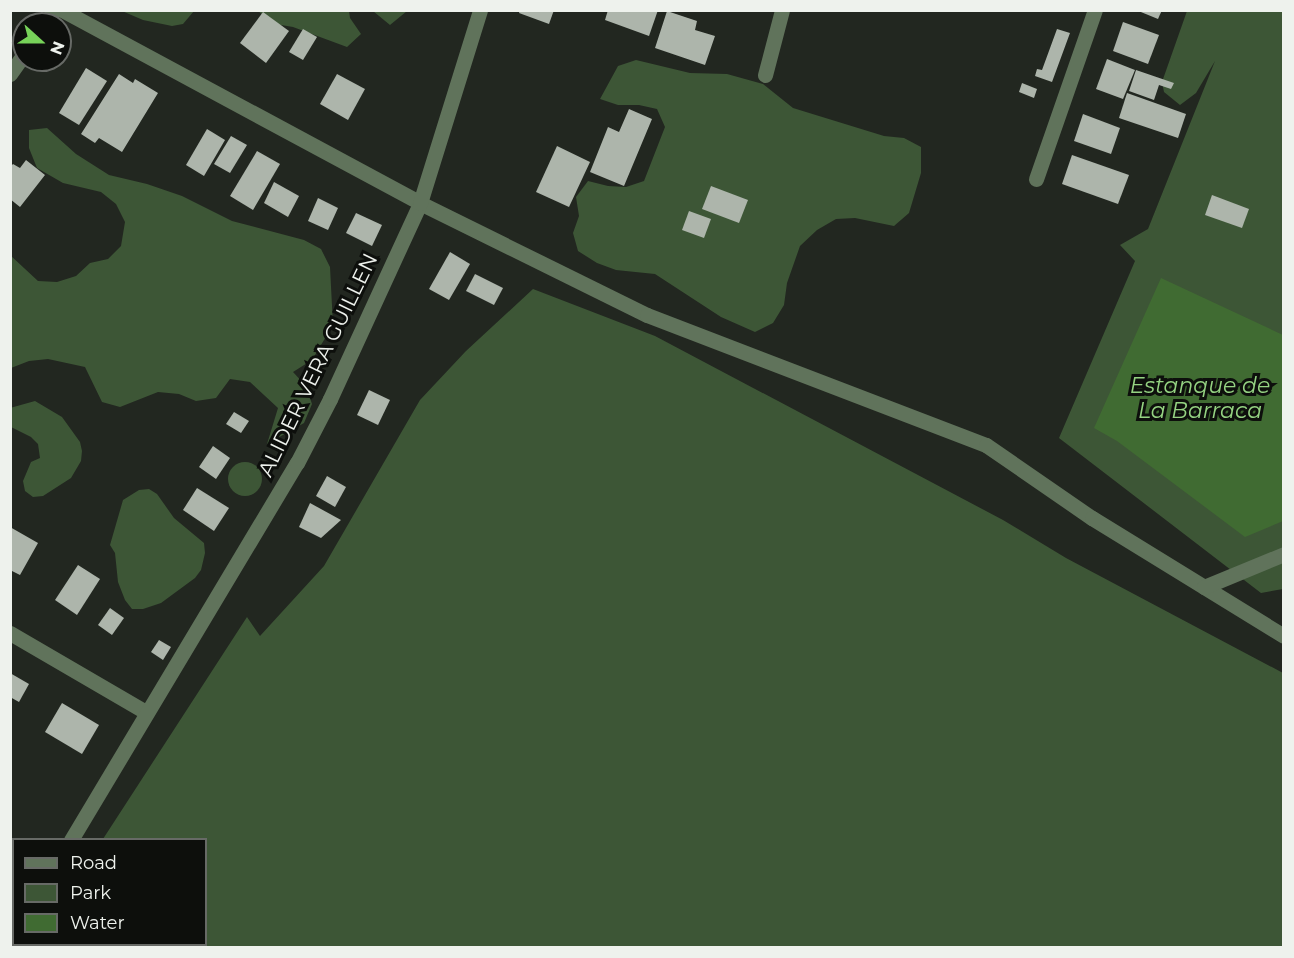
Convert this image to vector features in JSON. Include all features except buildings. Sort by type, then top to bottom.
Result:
[{"type":"street","points":[[62,10],[420,204],[647,315],[986,445],[1092,518],[1284,636]]},
{"type":"street","name":"ALIDER VERA GUILLEN","points":[[72,838],[297,463],[330,399],[420,204],[480,10]]},
{"type":"street","points":[[765,75],[782,10]]},
{"type":"street","points":[[1036,179],[1095,10]]},
{"type":"street","points":[[1204,587],[1284,554]]},
{"type":"street","points":[[10,633],[146,712]]},
{"type":"green space","points":[[122,11],[194,11],[183,24],[172,26],[143,20]]},
{"type":"green space","points":[[258,11],[349,11],[350,18],[361,34],[347,47],[293,27],[275,24]]},
{"type":"green space","points":[[373,11],[407,11],[390,25]]},
{"type":"green space","points":[[1187,11],[1283,11],[1283,589],[1261,593],[1059,438],[1135,261],[1120,245],[1148,229],[1215,61],[1196,93],[1180,105],[1164,92],[1162,82]]},
{"type":"green space","points":[[636,60],[690,73],[727,74],[763,84],[793,108],[884,136],[904,138],[921,147],[921,173],[909,213],[894,226],[855,218],[836,219],[817,230],[800,246],[787,283],[784,305],[773,323],[755,332],[721,317],[655,274],[616,270],[597,263],[578,251],[573,233],[579,216],[576,197],[588,181],[608,186],[626,187],[644,181],[665,127],[657,109],[639,105],[618,105],[600,99],[618,66]]},
{"type":"green space","points":[[47,128],[76,154],[109,175],[147,184],[182,196],[232,221],[304,240],[321,249],[330,267],[333,325],[312,360],[293,372],[306,386],[312,404],[304,423],[267,444],[278,408],[250,382],[230,379],[216,398],[196,401],[179,394],[158,392],[120,407],[102,402],[85,367],[48,359],[29,361],[11,368],[10,255],[38,281],[57,282],[76,276],[90,263],[108,259],[121,246],[125,222],[116,204],[101,192],[63,183],[37,168],[29,148],[29,130]]},
{"type":"green space","points":[[533,289],[655,336],[1003,520],[1066,558],[1283,673],[1283,947],[175,946],[207,946],[207,838],[104,838],[247,617],[260,636],[324,566],[420,400],[466,351]]},
{"type":"green space","points":[[35,401],[62,417],[80,442],[82,451],[81,461],[71,478],[43,496],[33,497],[25,491],[23,481],[31,462],[40,458],[38,444],[31,437],[11,427],[10,408]]},
{"type":"green space","points":[[245,462],[257,467],[262,479],[257,491],[245,496],[233,491],[228,479],[233,467]]},
{"type":"green space","points":[[149,489],[157,494],[174,518],[204,543],[205,553],[201,570],[195,578],[161,603],[143,609],[132,609],[125,600],[118,582],[115,553],[110,545],[123,500],[139,490]]},
{"type":"water","name":"Estanque de La Barraca","points":[[1161,278],[1283,335],[1283,521],[1245,537],[1117,441],[1094,428]]}]
